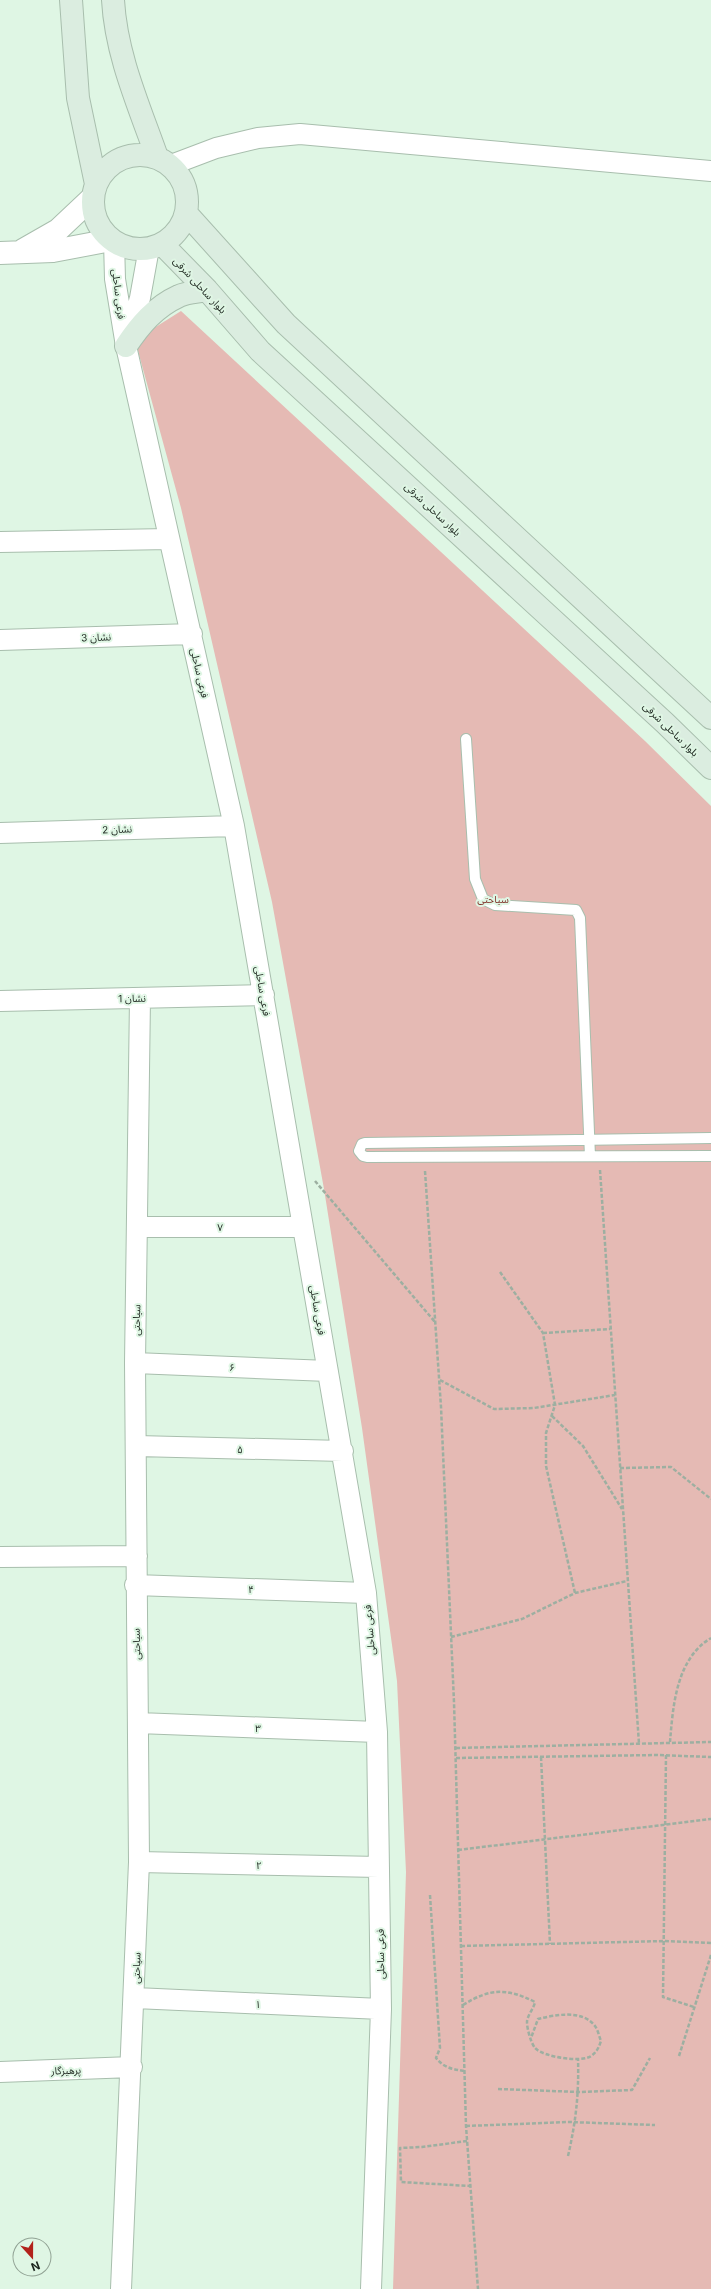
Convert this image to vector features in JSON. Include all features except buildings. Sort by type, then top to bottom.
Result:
[{"type":"main road","points":[[71,0],[78,98],[94,191],[94,214],[100,228],[112,241],[131,248],[156,246],[177,231],[186,213],[187,195],[182,179],[164,161],[122,57],[115,29],[113,0]]},
{"type":"main road","points":[[94,191],[103,172],[114,162],[127,156],[142,154],[164,161]]},
{"type":"main road","points":[[186,213],[286,324],[711,718]]},
{"type":"main road","name":"بلوار ساحلی شرقی","points":[[156,246],[207,290],[260,351],[666,723],[711,768]]},
{"type":"main road","points":[[126,346],[142,323],[161,307],[180,295],[207,290]]},
{"type":"street","points":[[164,161],[258,138],[300,134],[711,171]]},
{"type":"street","points":[[9,253],[58,230],[94,191]]},
{"type":"street","points":[[9,253],[53,251],[112,241]]},
{"type":"street","name":"فرعی ساحلی","points":[[112,241],[115,279],[126,346],[234,826],[343,1451],[366,1593],[377,1732],[379,1867],[380,2009],[371,2289]]},
{"type":"street","name":"فرعی ساحلی","points":[[126,346],[156,246]]},
{"type":"street","points":[[0,542],[169,540]]},
{"type":"street","name":"نشان 3","points":[[0,640],[192,634]]},
{"type":"street","name":"نشان 2","points":[[0,833],[234,826]]},
{"type":"street","name":"نشان 1","points":[[0,1001],[264,995]]},
{"type":"street","name":"سیاحتی","points":[[122,2289],[135,1998],[139,1862],[135,1585],[137,1556],[137,1446],[135,1363],[140,998]]},
{"type":"street","name":"۷","points":[[137,1227],[303,1227]]},
{"type":"street","name":"۶","points":[[135,1363],[328,1371]]},
{"type":"street","name":"۵","points":[[137,1446],[343,1451]]},
{"type":"street","points":[[0,1557],[137,1556]]},
{"type":"street","name":"۴","points":[[135,1585],[366,1593]]},
{"type":"street","name":"۳","points":[[138,1723],[377,1732]]},
{"type":"street","name":"۲","points":[[139,1862],[379,1867]]},
{"type":"street","name":"۱","points":[[135,1998],[380,2009]]},
{"type":"street","name":"پرهیزگار","points":[[0,2072],[132,2067]]},
{"type":"lane","points":[[466,739],[475,879],[483,899],[494,905],[576,910],[580,918],[590,1140],[594,1156]]},
{"type":"lane","points":[[711,1138],[365,1143],[362,1144],[359,1150],[360,1154],[367,1157],[711,1156]]},
{"type":"path","points":[[594,1156],[610,1329],[639,1744]]},
{"type":"path","points":[[424,1157],[439,1380],[456,1748],[466,2126],[478,2289]]},
{"type":"path","points":[[311,1176],[435,1323]]},
{"type":"path","points":[[500,1272],[543,1333],[555,1405],[546,1433],[546,1466],[575,1593]]},
{"type":"path","points":[[543,1333],[610,1329]]},
{"type":"path","points":[[439,1380],[494,1409],[534,1408],[615,1395]]},
{"type":"path","points":[[552,1416],[583,1446],[623,1509]]},
{"type":"path","points":[[620,1468],[671,1467],[711,1499]]},
{"type":"path","points":[[451,1637],[522,1619],[575,1593],[627,1581]]},
{"type":"path","points":[[670,1742],[673,1700],[685,1668],[701,1644],[711,1638]]},
{"type":"path","points":[[456,1748],[711,1742]]},
{"type":"path","points":[[456,1758],[666,1755],[711,1757]]},
{"type":"path","points":[[666,1755],[665,1941],[663,1998],[694,2008]]},
{"type":"path","points":[[541,1757],[550,1944]]},
{"type":"path","points":[[458,1850],[545,1841],[711,1819]]},
{"type":"path","points":[[430,1895],[440,2048],[436,2058],[442,2065],[448,2068],[464,2071]]},
{"type":"path","points":[[461,1946],[665,1941],[711,1943]]},
{"type":"path","points":[[679,2056],[711,1955]]},
{"type":"path","points":[[462,2005],[479,1995],[503,1990],[523,1996],[535,2002],[527,2020],[531,2038],[535,2048],[547,2056],[578,2058],[590,2057],[598,2050],[601,2041],[595,2026],[582,2017],[559,2014],[538,2019],[531,2038]]},
{"type":"path","points":[[568,2156],[576,2122],[579,2092],[578,2058]]},
{"type":"path","points":[[498,2089],[579,2092],[632,2090],[650,2058]]},
{"type":"path","points":[[466,2126],[569,2122],[655,2125]]},
{"type":"path","points":[[467,2140],[422,2147],[400,2148],[400,2182],[470,2186]]},
{"type":"green space","name":"سیاحتی","points":[[181,311],[645,741],[711,806],[711,2289],[393,2289],[406,1872],[397,1681],[362,1428],[324,1189],[272,902],[181,508],[135,340]]}]
